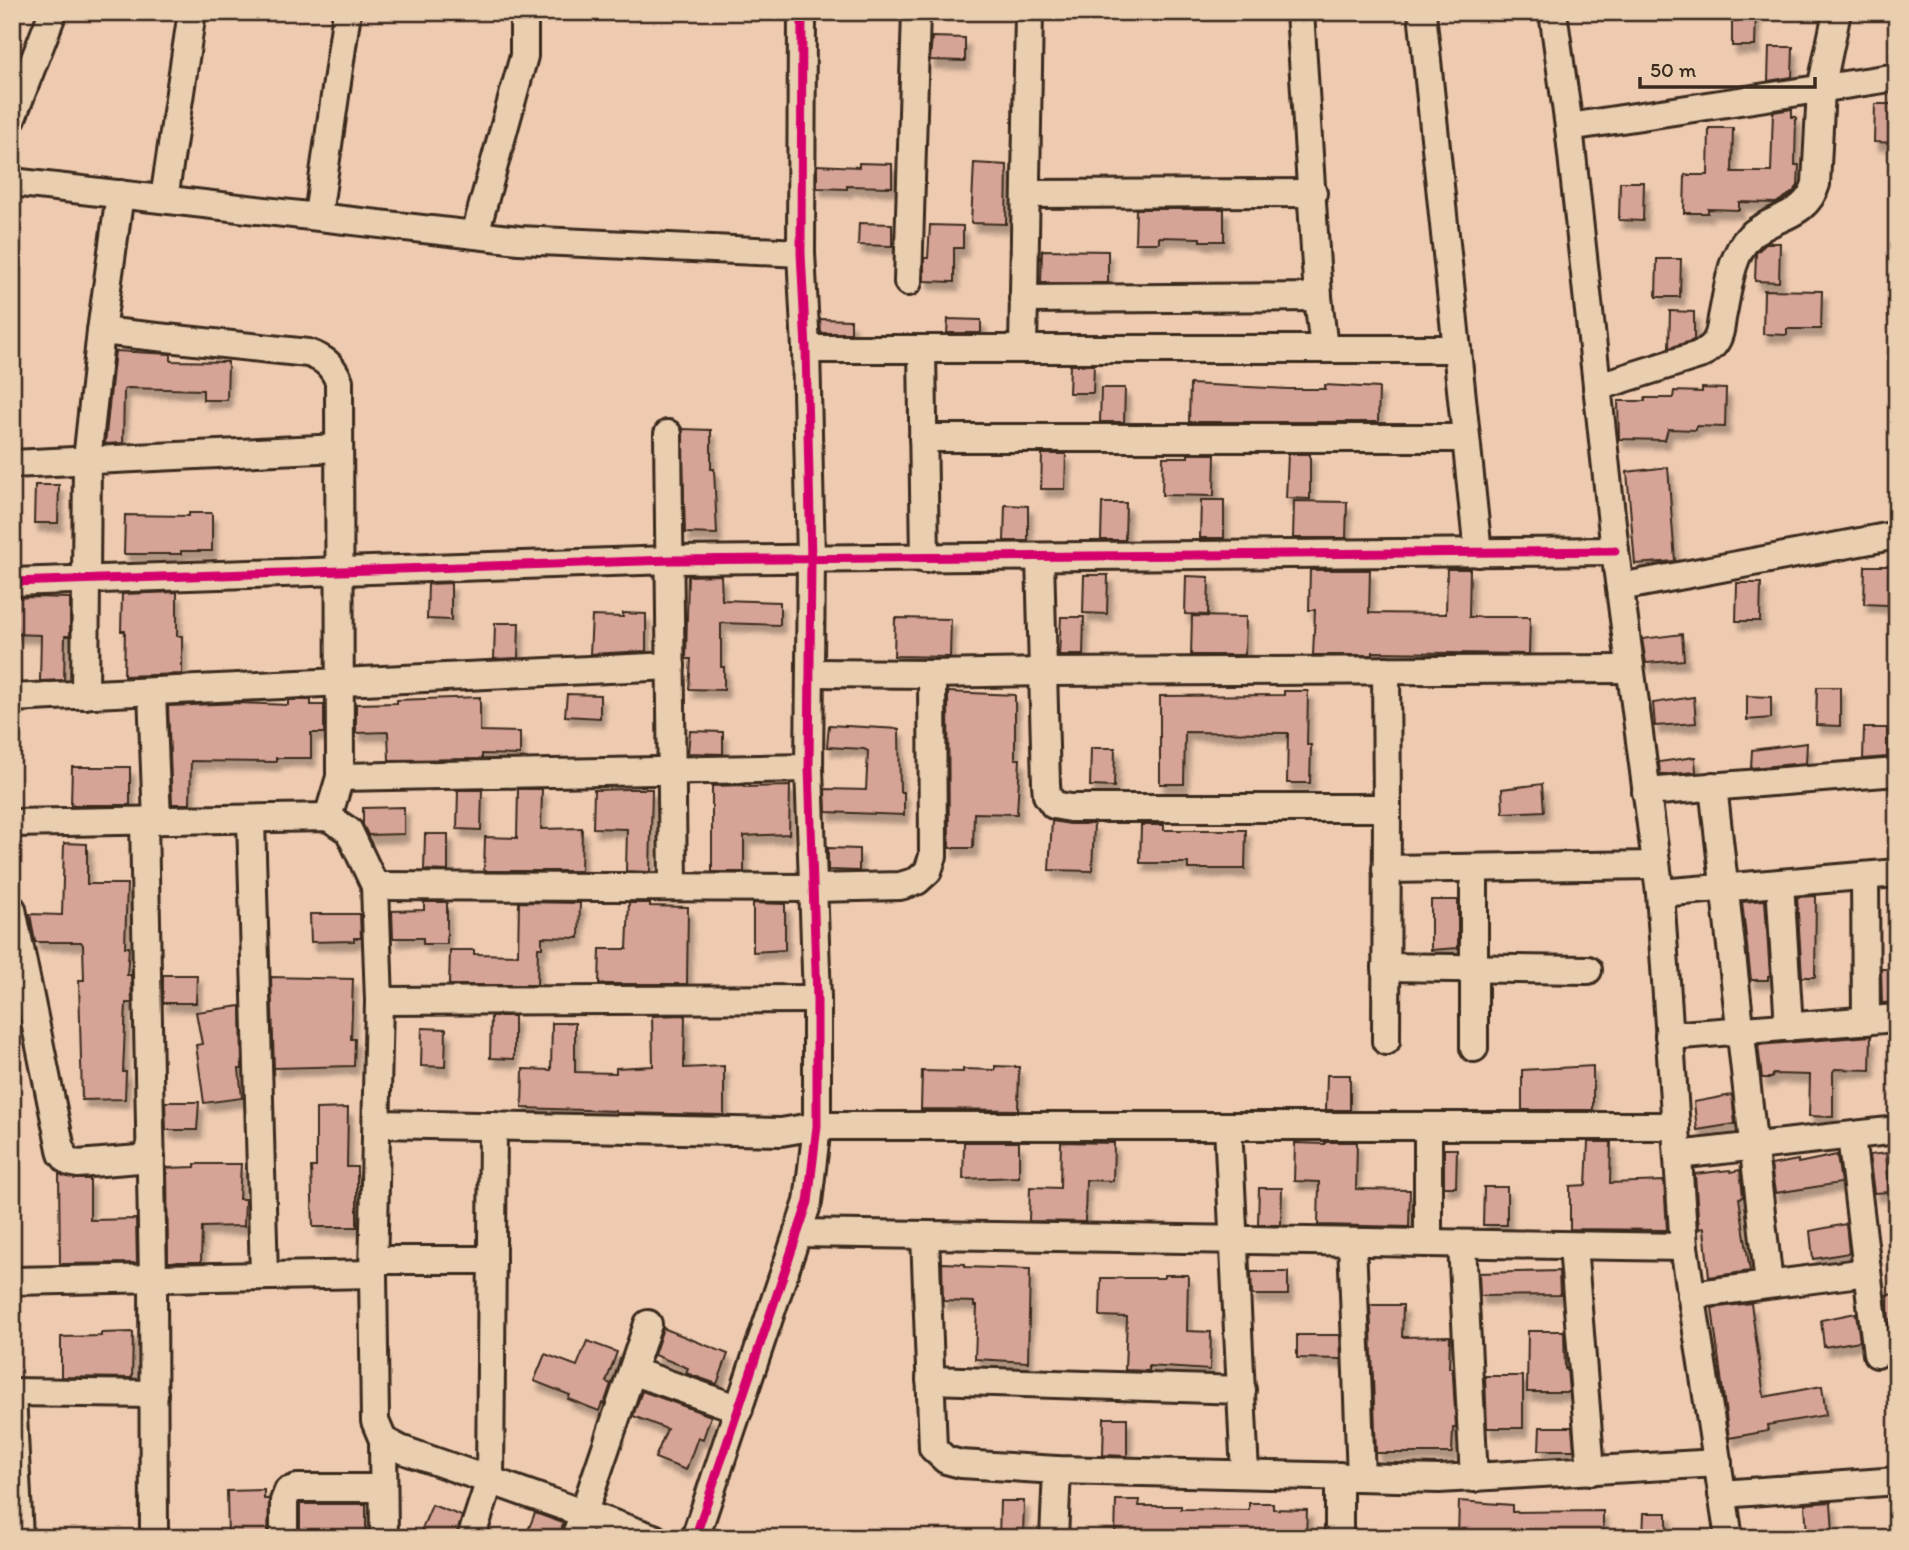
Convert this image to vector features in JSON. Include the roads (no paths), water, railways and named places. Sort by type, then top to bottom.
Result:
[{"type":"street","points":[[12,118],[53,12]]},
{"type":"street","points":[[164,199],[192,12]]},
{"type":"street","points":[[318,215],[347,12]]},
{"type":"street","points":[[475,234],[524,56],[524,12]]},
{"type":"street","points":[[695,1538],[808,1202],[817,1126],[815,888],[809,768],[811,559],[801,253],[802,12]]},
{"type":"street","points":[[908,282],[916,12]]},
{"type":"street","points":[[1023,349],[1029,12]]},
{"type":"street","points":[[1300,12],[1318,296],[1324,349]]},
{"type":"street","points":[[1422,12],[1478,552]]},
{"type":"street","points":[[1553,12],[1569,127],[1629,669],[1660,893],[1684,1247],[1729,1538]]},
{"type":"street","points":[[1597,387],[1702,354],[1714,344],[1735,260],[1741,248],[1763,227],[1802,207],[1812,198],[1816,184],[1821,89],[1837,12]]},
{"type":"street","points":[[1569,127],[1897,77]]},
{"type":"street","points":[[12,182],[519,240],[801,253]]},
{"type":"street","points":[[1026,194],[1312,193]]},
{"type":"street","points":[[85,695],[87,460],[120,194]]},
{"type":"street","points":[[1024,299],[1318,296]]},
{"type":"street","points":[[101,331],[308,353],[332,365],[339,381],[340,776],[328,817]]},
{"type":"street","points":[[806,349],[1457,349]]},
{"type":"street","points":[[922,349],[925,559]]},
{"type":"street","points":[[668,434],[673,887]]},
{"type":"street","points":[[923,438],[1466,438]]},
{"type":"street","points":[[12,464],[339,448]]},
{"type":"street","points":[[1620,587],[1897,535]]},
{"type":"street","points":[[12,582],[670,560],[1615,551]]},
{"type":"street","points":[[1040,557],[1046,784],[1047,795],[1054,805],[1069,808],[1387,808]]},
{"type":"street","points":[[12,698],[671,666]]},
{"type":"street","points":[[810,673],[1629,669]]},
{"type":"street","points":[[1386,670],[1386,1041]]},
{"type":"street","points":[[375,886],[815,888],[900,886],[917,881],[928,871],[933,856],[932,674]]},
{"type":"street","points":[[152,692],[151,1157],[155,1538]]},
{"type":"street","points":[[340,776],[809,768]]},
{"type":"street","points":[[1646,792],[1897,772]]},
{"type":"street","points":[[1713,786],[1769,1284]]},
{"type":"street","points":[[12,823],[328,817],[349,831],[375,886],[379,1001],[374,1267],[375,1421],[383,1440],[383,1538]]},
{"type":"street","points":[[251,820],[264,1275]]},
{"type":"street","points":[[1386,869],[1656,865]]},
{"type":"street","points":[[1474,868],[1474,1048]]},
{"type":"street","points":[[1660,893],[1897,873]]},
{"type":"street","points":[[1864,876],[1866,1021]]},
{"type":"street","points":[[1780,883],[1789,1027]]},
{"type":"street","points":[[12,909],[62,1154],[69,1161],[78,1164],[151,1157]]},
{"type":"street","points":[[1386,967],[1588,970]]},
{"type":"street","points":[[379,1001],[817,999]]},
{"type":"street","points":[[1669,1036],[1897,1018]]},
{"type":"street","points":[[378,1124],[781,1132],[817,1126],[1676,1126]]},
{"type":"street","points":[[471,1538],[490,1480],[493,1126]]},
{"type":"street","points":[[1228,1126],[1245,1474]]},
{"type":"street","points":[[1427,1243],[1428,1126]]},
{"type":"street","points":[[1678,1155],[1897,1130]]},
{"type":"street","points":[[1851,1136],[1877,1354]]},
{"type":"street","points":[[798,1233],[1684,1247]]},
{"type":"street","points":[[925,1235],[933,1448],[946,1460],[961,1464],[1057,1470],[1474,1478],[1718,1463]]},
{"type":"street","points":[[1339,1538],[1350,1477],[1352,1242]]},
{"type":"street","points":[[1462,1244],[1474,1478]]},
{"type":"street","points":[[1573,1246],[1591,1471]]},
{"type":"street","points":[[12,1281],[264,1275],[492,1260]]},
{"type":"street","points":[[1691,1294],[1867,1272]]},
{"type":"street","points":[[579,1525],[648,1324]]},
{"type":"street","points":[[632,1371],[739,1409]]},
{"type":"street","points":[[930,1380],[1242,1390]]},
{"type":"street","points":[[19,1538],[12,1393],[154,1394]]},
{"type":"street","points":[[383,1440],[400,1449],[490,1480],[579,1525],[654,1538]]},
{"type":"street","points":[[1054,1538],[1057,1470]]},
{"type":"street","points":[[1722,1494],[1897,1481]]},
{"type":"street","points":[[284,1538],[284,1501],[288,1491],[297,1488],[383,1488]]}]
